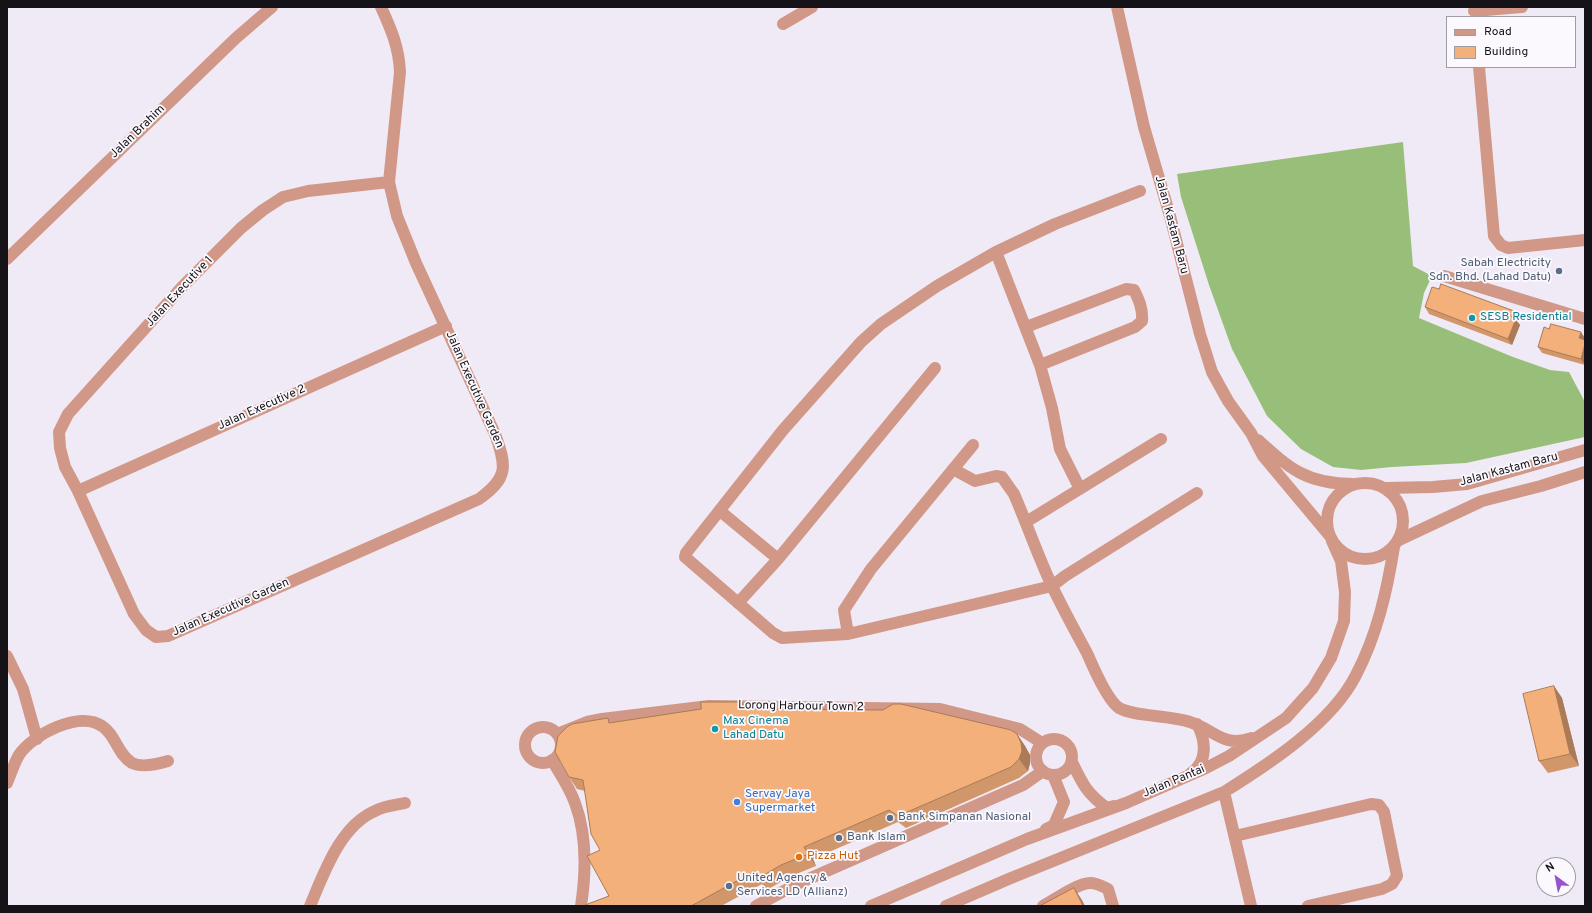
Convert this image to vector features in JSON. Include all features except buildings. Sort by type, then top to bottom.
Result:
[{"type":"street","name":"Jalan Brahim","points":[[7,259],[236,38],[272,7]]},
{"type":"street","name":"Jalan Executive Garden","points":[[156,637],[168,636],[464,506],[478,499],[495,487],[502,474],[502,454],[496,434],[416,263],[397,216],[389,182],[400,72],[399,55],[395,38],[382,7]]},
{"type":"street","points":[[783,24],[812,7]]},
{"type":"street","name":"Jalan Kastam Baru","points":[[1117,7],[1144,128],[1170,216],[1200,334],[1212,372],[1228,401],[1251,433],[1263,456],[1330,538]]},
{"type":"street","points":[[1474,12],[1522,7]]},
{"type":"street","points":[[1479,68],[1494,236],[1501,244],[1508,248],[1585,240]]},
{"type":"street","name":"Jalan Executive 1","points":[[156,637],[146,630],[134,614],[78,491],[65,467],[60,448],[59,432],[68,414],[182,287],[236,234],[263,210],[284,197],[308,191],[389,182]]},
{"type":"street","points":[[1140,191],[1055,224],[996,252],[938,286],[881,324],[861,342],[783,430],[686,553],[685,557],[773,633],[782,638],[848,634],[1052,586],[1065,576],[1197,493]]},
{"type":"street","points":[[996,252],[1040,365],[1052,408],[1060,449],[1080,489]]},
{"type":"street","points":[[1444,276],[1585,319]]},
{"type":"street","points":[[1026,327],[1126,289],[1134,290],[1138,298],[1142,312],[1142,320],[1134,327],[1040,365]]},
{"type":"street","name":"Jalan Executive 2","points":[[78,491],[446,326]]},
{"type":"street","points":[[738,603],[778,559],[935,368]]},
{"type":"street","name":"Jalan Kastam Baru","points":[[1251,433],[1286,466],[1312,479],[1334,484],[1356,484]]},
{"type":"street","points":[[1026,522],[1161,439]]},
{"type":"street","points":[[848,634],[844,610],[871,569],[973,445]]},
{"type":"street","name":"Jalan Kastam Baru","points":[[1385,488],[1433,487],[1467,484],[1585,450]]},
{"type":"street","points":[[953,469],[975,481],[996,476],[1002,477],[1014,494],[1052,586],[1097,674],[1111,698],[1119,708],[1196,724],[1216,735],[1237,742],[1264,734]]},
{"type":"street","name":"Jalan Kastam Baru","points":[[1396,544],[1451,514],[1482,501],[1541,486],[1585,472]]},
{"type":"street","points":[[946,906],[1011,878],[1224,792],[1253,774],[1317,725],[1356,676],[1370,644],[1389,579],[1396,544],[1403,529],[1404,517],[1401,506],[1394,495],[1385,488],[1366,483],[1356,484],[1344,489],[1334,498],[1328,509],[1326,522],[1330,538],[1339,550],[1349,557],[1361,560],[1373,559],[1384,555],[1396,544]]},
{"type":"street","points":[[720,511],[778,559]]},
{"type":"street","name":"Jalan Pantai","points":[[872,906],[1027,839],[1126,803],[1218,763],[1264,734],[1286,718],[1313,688],[1331,658],[1344,621],[1345,592],[1342,561],[1330,538]]},
{"type":"street","points":[[7,656],[22,689],[36,739]]},
{"type":"street","name":"Lorong Harbour Town 2","points":[[557,734],[587,722],[602,719],[709,706],[940,708],[1020,729],[1042,743]]},
{"type":"street","points":[[7,783],[13,755],[60,725],[73,721],[91,720],[101,725],[116,740],[120,751],[133,763],[142,765],[159,764],[168,761]]},
{"type":"street","points":[[1184,777],[1193,772],[1200,763],[1204,753],[1205,743],[1202,733],[1196,724]]},
{"type":"street","points":[[544,727],[551,729],[557,734],[560,740],[560,748],[558,755],[552,760],[545,763],[537,762],[526,752],[526,738],[530,732],[537,728],[544,727]]},
{"type":"street","points":[[1027,839],[1054,825],[1061,812],[1064,802],[1048,773],[1036,761],[1038,749],[1042,743],[1052,738],[1064,741],[1072,750],[1072,762],[1083,784],[1094,799],[1107,808],[1126,803]]},
{"type":"street","points":[[552,760],[575,802],[582,824],[584,856],[581,906]]},
{"type":"street","points":[[756,906],[797,884],[1048,773],[1065,772],[1072,762]]},
{"type":"street","points":[[1224,792],[1251,906]]},
{"type":"street","points":[[310,906],[330,861],[351,828],[362,818],[376,810],[405,803]]},
{"type":"street","points":[[1235,836],[1372,804],[1379,805],[1384,812],[1397,876],[1392,884],[1382,889],[1308,906]]},
{"type":"street","points":[[1043,906],[1082,885],[1089,883],[1095,883],[1108,889],[1114,906]]},
{"type":"green space","points":[[1403,142],[1413,266],[1432,276],[1424,293],[1419,318],[1513,357],[1550,370],[1569,372],[1585,402],[1585,437],[1466,463],[1361,470],[1333,467],[1301,449],[1267,416],[1232,349],[1209,285],[1181,197],[1177,174]]},
{"type":"place","name":"Sabah Electricity Sdn. Bhd. (Lahad Datu)","points":[[1559,271]]},
{"type":"place","name":"SESB Residential","points":[[1472,318]]},
{"type":"place","name":"Max Cinema Lahad Datu","points":[[715,729]]},
{"type":"place","name":"Servay Jaya Supermarket","points":[[737,802]]},
{"type":"place","name":"Bank Simpanan Nasional","points":[[890,818]]},
{"type":"place","name":"Bank Islam","points":[[839,838]]},
{"type":"place","name":"Pizza Hut","points":[[799,857]]},
{"type":"place","name":"United Agency & Services LD (Allianz)","points":[[729,886]]}]
